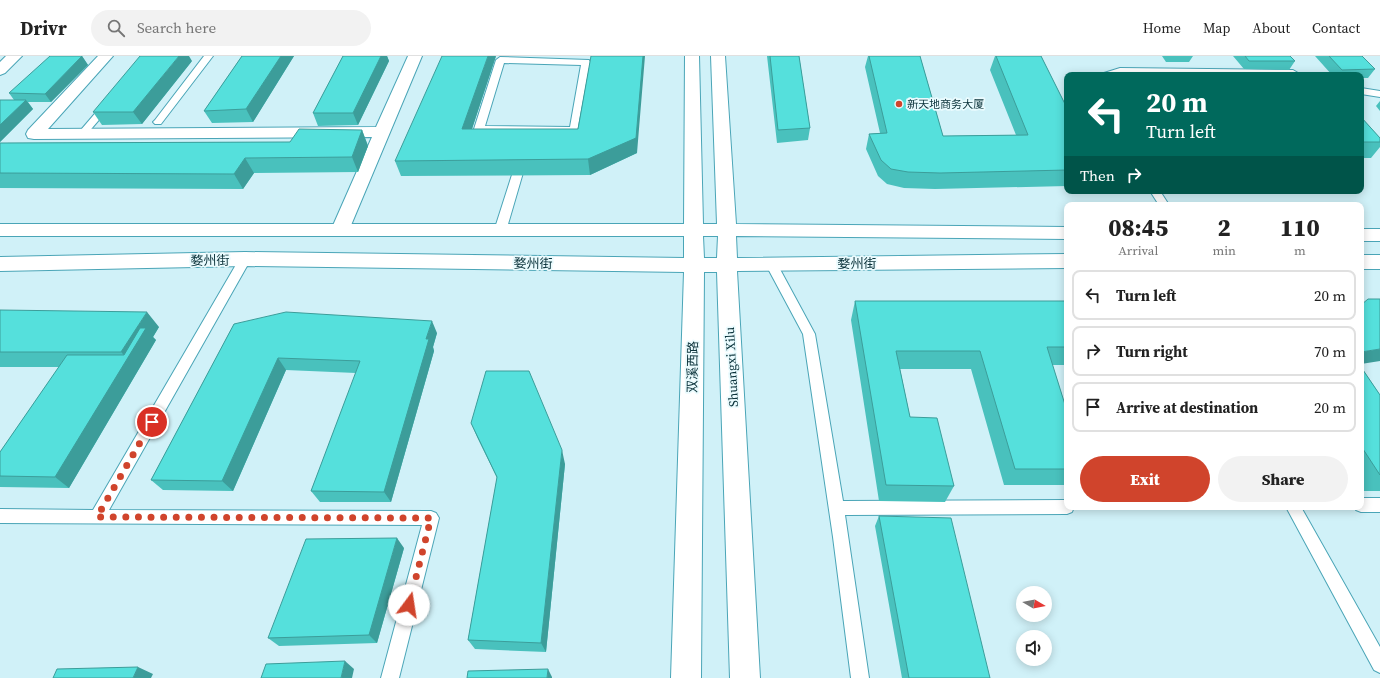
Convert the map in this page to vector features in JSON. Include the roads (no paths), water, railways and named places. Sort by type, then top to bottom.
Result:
[{"type":"main road","points":[[0,70],[15,56]]},
{"type":"main road","points":[[106,56],[34,134],[383,132]]},
{"type":"main road","points":[[340,230],[415,56]]},
{"type":"main road","name":"双溪西路","points":[[686,678],[694,265],[692,56]]},
{"type":"main road","name":"Shuangxi Xilu","points":[[718,56],[727,230],[727,265],[745,678]]},
{"type":"main road","points":[[0,230],[727,230],[1064,233]]},
{"type":"main road","points":[[1364,235],[1380,235]]},
{"type":"main road","name":"婺州街","points":[[0,264],[245,259],[694,265],[1064,261]]},
{"type":"main road","points":[[1364,262],[1380,262]]},
{"type":"lane","points":[[158,122],[209,56]]},
{"type":"lane","points":[[500,60],[586,62],[574,130],[530,134],[479,130],[500,60]]},
{"type":"lane","points":[[1117,72],[1206,72]]},
{"type":"lane","points":[[1364,91],[1380,94]]},
{"type":"lane","points":[[83,133],[113,98]]},
{"type":"lane","points":[[500,230],[524,152]]},
{"type":"lane","points":[[97,517],[245,259]]},
{"type":"lane","points":[[770,264],[809,334],[860,678]]},
{"type":"lane","points":[[1364,505],[1380,505]]},
{"type":"lane","points":[[836,508],[1064,507]]},
{"type":"lane","points":[[1294,510],[1380,664]]},
{"type":"lane","points":[[0,516],[431,518],[390,678]]},
{"type":"place","name":"新天地商务大厦","points":[[899,104]]}]
